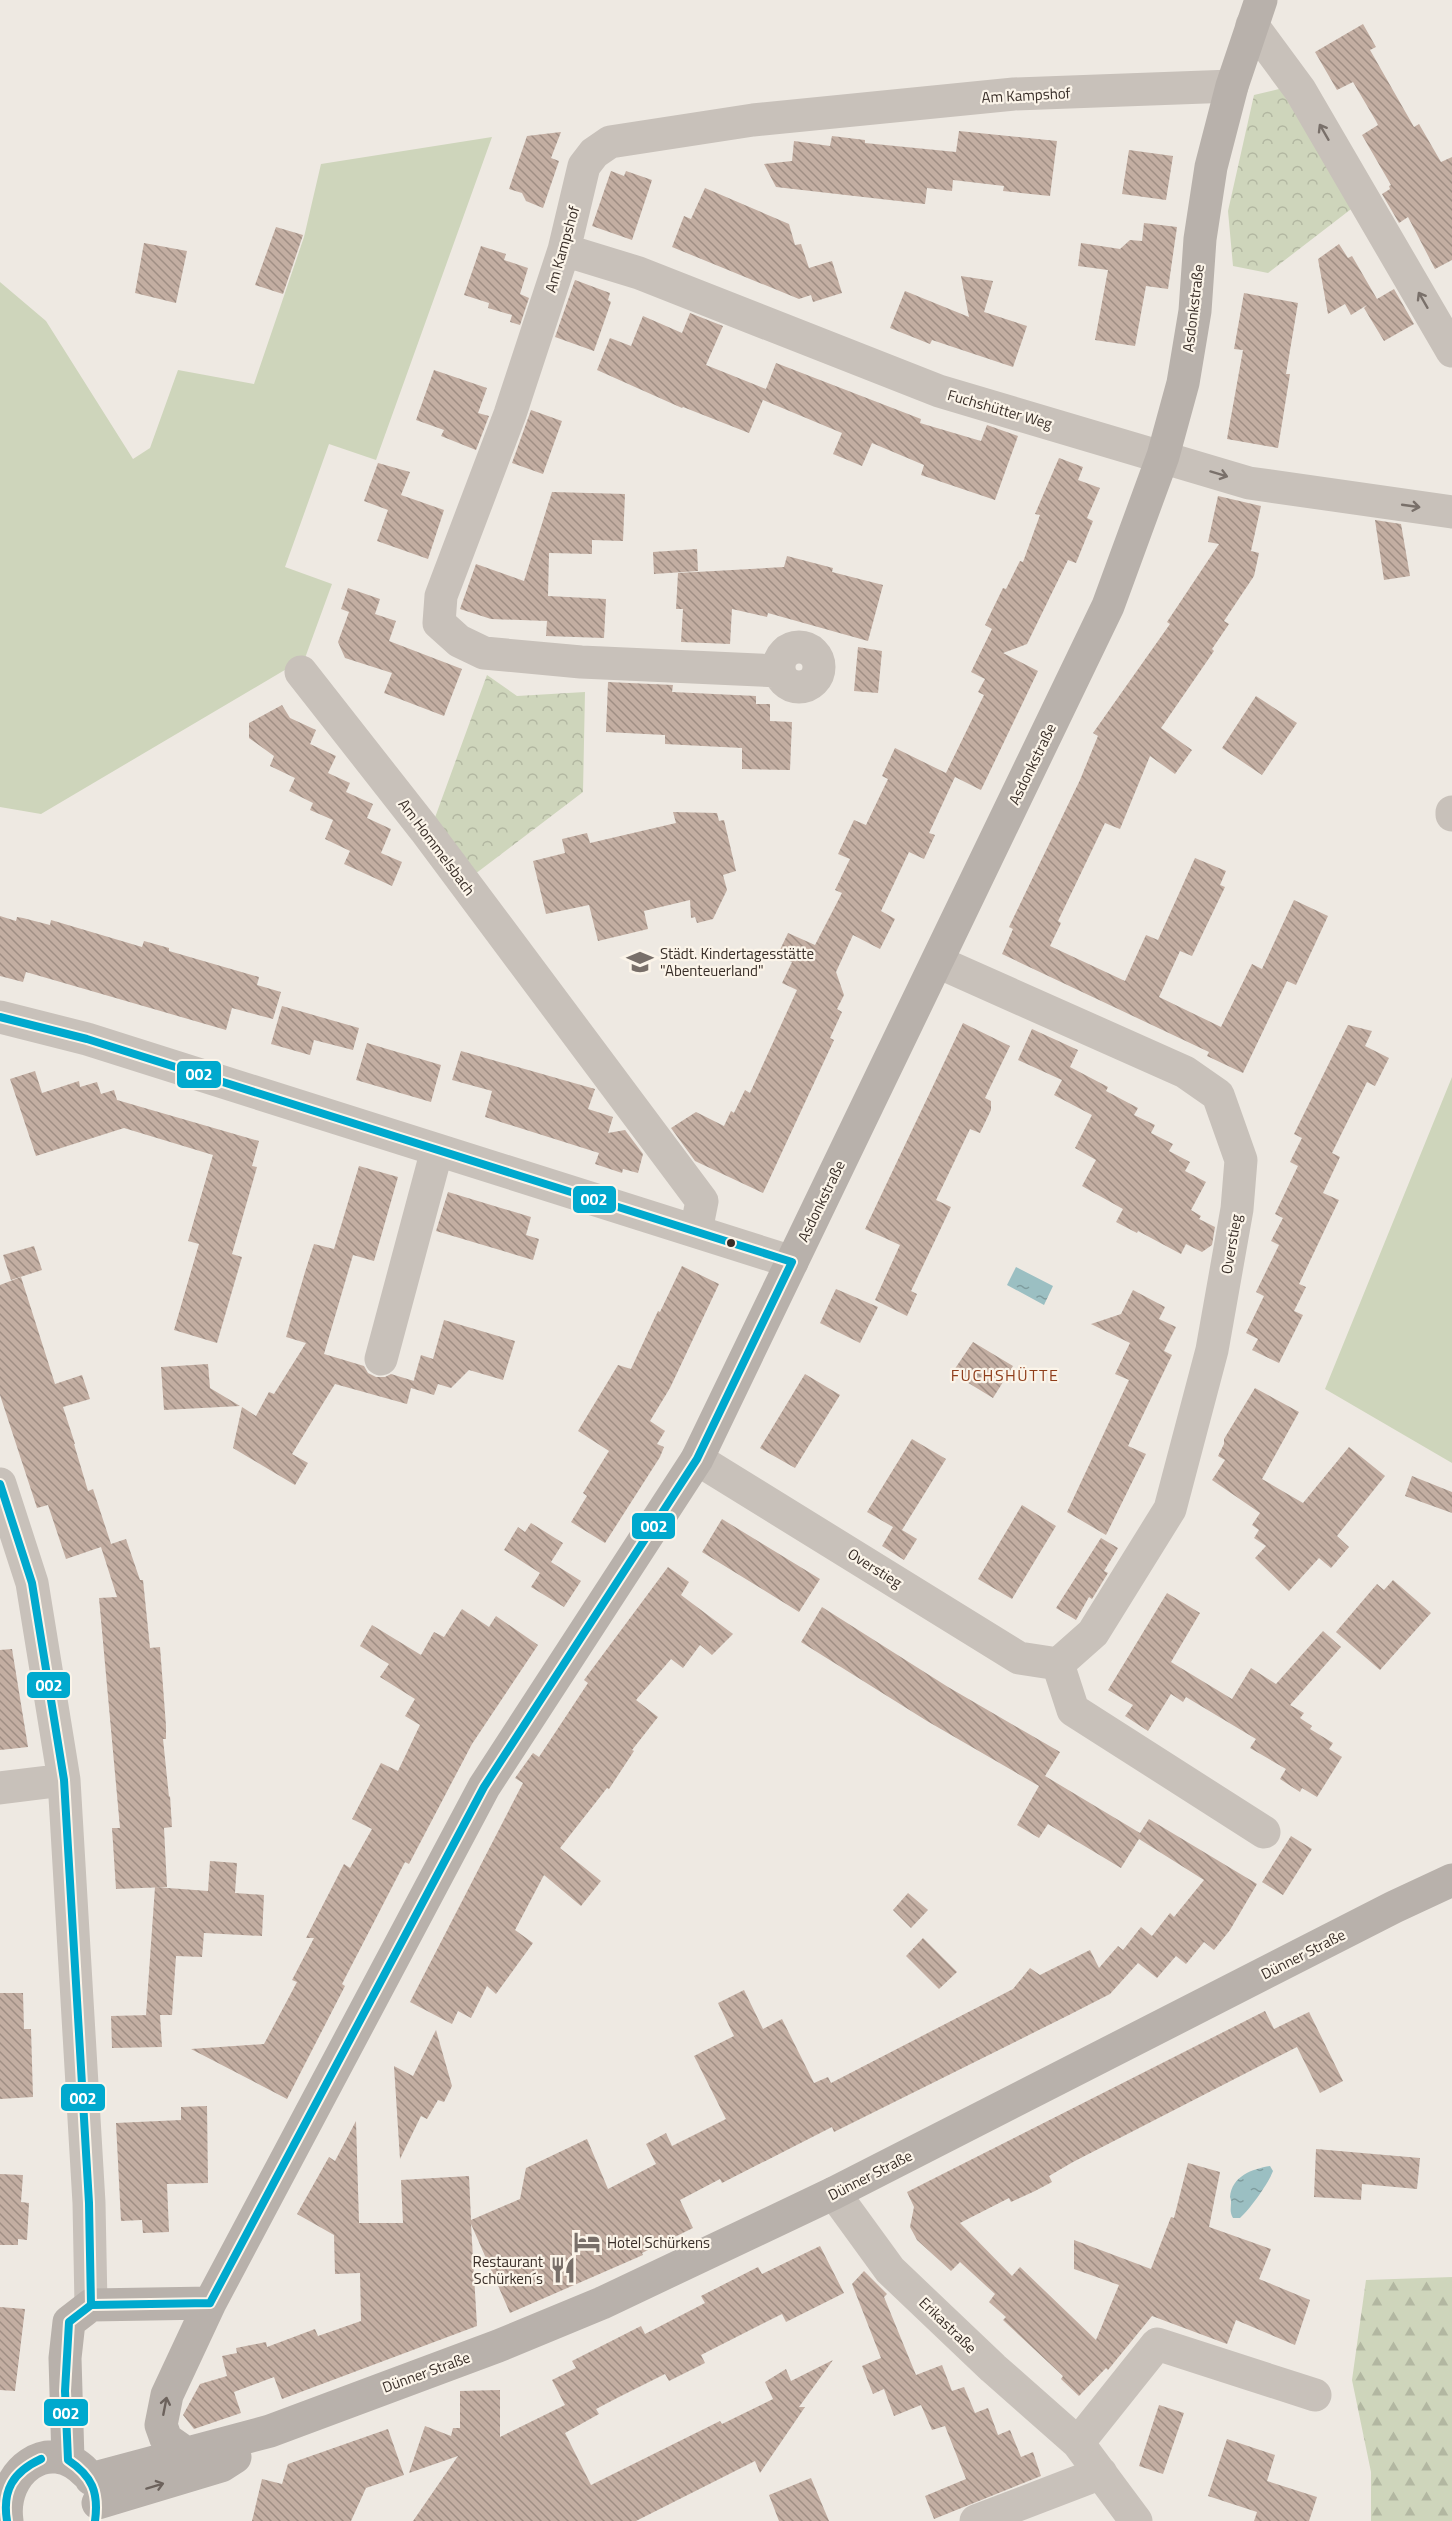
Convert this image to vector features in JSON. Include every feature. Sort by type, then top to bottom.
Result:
[{"type":"street","name":"Asdonkstraße","points":[[186,2452],[166,2439],[161,2425],[167,2396],[210,2303],[484,1787],[697,1459],[1108,606],[1163,456],[1183,383],[1195,311],[1200,239],[1211,167],[1232,86],[1256,13]]},
{"type":"street","points":[[1256,13],[1452,351]]},
{"type":"street","name":"Am Kampshof","points":[[779,670],[581,662],[484,653],[459,641],[439,623],[441,596],[510,414],[564,250],[584,166],[594,153],[610,142],[753,120],[1014,94],[1232,86]]},
{"type":"street","name":"Fuchshütter Weg","points":[[564,250],[639,273],[939,391],[1249,483],[1452,512]]},
{"type":"street","name":"Am Hommelsbach","points":[[300,672],[432,840],[702,1201],[696,1231]]},
{"type":"street","name":"Overstieg","points":[[697,1459],[1019,1658],[1058,1664],[1094,1633],[1170,1509],[1212,1350],[1237,1209],[1241,1160],[1218,1095],[1192,1076],[938,962]]},
{"type":"street","points":[[0,1017],[87,1039],[792,1262]]},
{"type":"street","points":[[381,1359],[437,1150]]},
{"type":"street","points":[[0,1484],[32,1583],[64,1780],[89,2203],[91,2305]]},
{"type":"street","points":[[1058,1664],[1073,1710],[1264,1832]]},
{"type":"street","points":[[0,1788],[64,1780]]},
{"type":"street","name":"Dünner Straße","points":[[79,2484],[186,2452],[270,2432],[498,2346],[602,2303],[834,2193],[1394,1907],[1452,1880]]},
{"type":"street","name":"Erikastraße","points":[[834,2193],[890,2270],[993,2368],[1078,2443],[1136,2521]]},
{"type":"street","points":[[79,2484],[65,2358],[69,2322],[91,2305],[210,2303]]},
{"type":"street","points":[[1078,2443],[1157,2344],[1315,2395]]},
{"type":"street","name":"Dünner Straße","points":[[7,2521],[4,2496],[11,2479],[24,2466],[79,2484],[221,2466],[270,2432]]},
{"type":"street","points":[[976,2521],[1101,2473]]},
{"type":"green space","points":[[1283,88],[1359,203],[1268,273],[1233,266],[1228,211],[1254,95]]},
{"type":"green space","points":[[492,137],[376,460],[329,444],[285,567],[332,584],[305,658],[41,814],[0,807],[0,282],[46,321],[133,459],[150,448],[178,370],[254,384],[304,237],[321,164]]},
{"type":"green space","points":[[487,675],[517,696],[585,692],[583,792],[475,874],[433,823]]},
{"type":"green space","points":[[1452,1077],[1452,1463],[1325,1389]]},
{"type":"green space","points":[[1452,2277],[1452,2521],[1371,2521],[1371,2472],[1352,2380],[1366,2280]]},
{"type":"water","points":[[1016,1267],[1053,1286],[1044,1305],[1007,1285]]},
{"type":"water","points":[[1270,2166],[1273,2171],[1249,2209],[1240,2218],[1233,2218],[1230,2197],[1235,2184],[1244,2175]]},
{"type":"building","points":[[1363,24],[1376,47],[1370,50],[1414,127],[1419,124],[1441,162],[1452,157],[1452,260],[1435,269],[1408,217],[1399,223],[1382,194],[1390,189],[1391,185],[1362,135],[1378,125],[1376,121],[1353,82],[1337,90],[1315,52]]},
{"type":"building","points":[[959,131],[1057,141],[1050,196],[1003,191],[1004,186],[953,180],[952,191],[927,188],[925,204],[776,187],[764,164],[792,161],[794,141],[830,146],[832,136],[865,140],[865,143],[956,152]]},
{"type":"building","points":[[561,132],[551,158],[559,161],[543,208],[526,201],[522,193],[509,189],[527,136]]},
{"type":"building","points":[[1129,150],[1173,156],[1166,200],[1122,194]]},
{"type":"building","points":[[611,171],[624,176],[626,171],[652,180],[632,240],[592,226]]},
{"type":"building","points":[[705,188],[789,224],[795,245],[801,244],[809,268],[832,261],[842,293],[813,302],[811,295],[799,299],[672,247],[684,216],[691,219]]},
{"type":"building","points":[[1144,223],[1177,227],[1168,289],[1146,286],[1135,346],[1095,340],[1108,270],[1078,266],[1081,243],[1120,249],[1130,240],[1142,241]]},
{"type":"building","points":[[276,227],[303,235],[283,294],[255,285]]},
{"type":"building","points":[[144,243],[187,251],[176,303],[135,293]]},
{"type":"building","points":[[1339,244],[1348,258],[1352,256],[1377,299],[1394,289],[1414,324],[1384,341],[1364,308],[1367,305],[1351,315],[1345,304],[1328,314],[1318,259]]},
{"type":"building","points":[[481,246],[506,254],[504,260],[528,268],[520,294],[529,298],[520,325],[510,322],[512,315],[488,308],[489,303],[464,295]]},
{"type":"building","points":[[961,276],[993,281],[984,312],[1027,326],[1013,367],[932,340],[930,344],[890,328],[905,291],[969,317]]},
{"type":"building","points":[[575,280],[610,293],[608,300],[611,302],[594,351],[555,337]]},
{"type":"building","points":[[1244,293],[1298,303],[1286,374],[1290,374],[1278,448],[1227,439],[1243,350],[1234,349]]},
{"type":"building","points":[[690,313],[723,326],[706,365],[766,389],[776,363],[921,419],[920,423],[981,441],[987,425],[1018,436],[995,500],[921,475],[924,465],[872,443],[862,466],[833,454],[842,433],[763,400],[749,433],[682,408],[597,370],[610,338],[631,346],[643,316],[682,333]]},
{"type":"building","points":[[434,370],[487,388],[478,413],[489,416],[476,450],[441,436],[444,430],[416,420]]},
{"type":"building","points":[[531,410],[562,421],[543,474],[512,463]]},
{"type":"building","points":[[1059,458],[1083,467],[1078,480],[1100,488],[1087,518],[1093,521],[1076,563],[1068,560],[1027,644],[1003,653],[1038,671],[981,790],[955,777],[929,833],[935,835],[924,859],[909,852],[881,911],[895,919],[880,949],[853,935],[836,972],[844,995],[837,1009],[842,1012],[830,1038],[834,1040],[763,1193],[695,1161],[671,1128],[696,1112],[724,1126],[731,1111],[734,1113],[745,1090],[750,1093],[797,990],[782,983],[792,962],[777,956],[788,933],[815,945],[842,893],[835,890],[850,859],[838,854],[854,820],[866,825],[888,779],[882,776],[895,748],[946,773],[984,695],[978,692],[985,679],[971,672],[992,629],[985,625],[1003,588],[1006,589],[1020,561],[1023,562],[1040,515],[1035,514]]},
{"type":"building","points":[[378,463],[410,472],[401,495],[444,510],[428,559],[377,541],[388,510],[364,501]]},
{"type":"building","points":[[552,492],[625,494],[623,541],[592,540],[592,554],[549,553],[548,596],[606,599],[604,638],[546,636],[547,621],[491,619],[460,609],[476,564],[524,581]]},
{"type":"building","points":[[1218,496],[1261,506],[1251,551],[1259,553],[1254,576],[1224,621],[1229,624],[1212,649],[1214,651],[1161,728],[1192,750],[1175,774],[1150,756],[1120,829],[1105,823],[1058,921],[1061,923],[1050,946],[1125,981],[1146,935],[1158,940],[1195,858],[1226,871],[1220,885],[1225,887],[1192,956],[1180,951],[1159,997],[1221,1027],[1252,964],[1262,969],[1294,900],[1328,916],[1296,985],[1287,981],[1243,1073],[1207,1056],[1209,1052],[1002,954],[1013,929],[1009,927],[1080,780],[1098,736],[1093,733],[1170,624],[1167,622],[1219,544],[1208,542]]},
{"type":"building","points":[[1375,520],[1401,524],[1410,576],[1384,580]]},
{"type":"building","points":[[697,549],[698,571],[654,574],[653,552]]},
{"type":"building","points":[[787,556],[833,568],[832,572],[883,585],[868,641],[768,613],[767,617],[732,609],[730,644],[681,642],[683,609],[676,609],[678,573],[784,567]]},
{"type":"building","points":[[348,588],[380,599],[375,614],[396,621],[389,641],[462,669],[444,716],[384,693],[392,673],[345,658],[338,642],[349,612],[341,609]]},
{"type":"building","points":[[858,647],[882,651],[878,693],[854,691]]},
{"type":"building","points":[[608,682],[673,685],[672,692],[756,696],[756,704],[770,704],[770,721],[792,722],[790,770],[742,769],[742,748],[665,744],[665,735],[606,732]]},
{"type":"building","points":[[1256,696],[1297,723],[1262,775],[1222,748]]},
{"type":"building","points":[[282,705],[290,718],[316,730],[310,744],[336,756],[328,773],[350,783],[346,792],[373,804],[367,818],[391,829],[381,853],[402,862],[392,886],[344,864],[350,851],[325,839],[333,820],[310,810],[313,803],[289,791],[295,778],[270,766],[274,756],[249,738],[249,723]]},
{"type":"building","points":[[673,812],[717,813],[719,821],[724,820],[736,871],[723,875],[727,890],[713,919],[697,923],[695,917],[691,918],[690,900],[644,911],[648,929],[598,941],[589,905],[546,914],[533,861],[565,853],[562,839],[587,833],[590,843],[676,823]]},
{"type":"building","points":[[0,916],[16,921],[17,917],[23,918],[50,925],[51,920],[142,947],[144,941],[169,948],[169,951],[259,977],[257,985],[281,992],[273,1019],[232,1008],[226,1030],[26,972],[23,982],[0,976]]},
{"type":"building","points":[[282,1006],[359,1028],[353,1050],[314,1040],[310,1055],[271,1044]]},
{"type":"building","points":[[963,1023],[1010,1046],[985,1098],[991,1101],[991,1110],[980,1133],[970,1129],[936,1200],[951,1207],[911,1291],[917,1294],[907,1316],[875,1300],[900,1245],[865,1229]]},
{"type":"building","points":[[1348,1025],[1372,1031],[1365,1046],[1389,1058],[1375,1086],[1367,1082],[1332,1153],[1340,1157],[1323,1193],[1339,1200],[1299,1284],[1306,1287],[1294,1311],[1303,1315],[1279,1363],[1252,1350],[1258,1339],[1246,1333],[1264,1296],[1256,1292],[1279,1245],[1271,1241],[1283,1218],[1275,1214],[1298,1166],[1290,1162],[1302,1138],[1294,1134]]},
{"type":"building","points":[[1032,1029],[1078,1050],[1070,1067],[1108,1087],[1106,1091],[1138,1108],[1134,1115],[1155,1125],[1151,1133],[1173,1144],[1169,1151],[1190,1162],[1185,1171],[1206,1182],[1191,1210],[1201,1216],[1199,1219],[1215,1227],[1212,1245],[1202,1252],[1186,1244],[1181,1254],[1116,1222],[1123,1209],[1082,1186],[1096,1160],[1075,1148],[1092,1115],[1054,1095],[1062,1080],[1018,1060]]},
{"type":"building","points":[[367,1043],[441,1065],[431,1102],[356,1080]]},
{"type":"building","points":[[461,1051],[595,1089],[588,1109],[613,1117],[608,1133],[625,1130],[643,1154],[638,1173],[623,1169],[622,1173],[595,1164],[599,1153],[485,1117],[492,1091],[452,1080]]},
{"type":"building","points":[[35,1071],[42,1093],[79,1081],[80,1087],[97,1082],[101,1094],[114,1090],[117,1100],[259,1141],[252,1166],[257,1167],[232,1254],[242,1257],[217,1343],[174,1330],[199,1244],[188,1241],[213,1155],[124,1128],[36,1156],[10,1079]]},
{"type":"building","points":[[359,1166],[398,1177],[374,1261],[353,1255],[324,1354],[364,1366],[368,1373],[376,1377],[391,1374],[414,1381],[421,1355],[433,1359],[444,1320],[515,1341],[503,1380],[469,1370],[451,1388],[438,1384],[434,1395],[411,1388],[407,1404],[335,1384],[292,1454],[308,1463],[295,1485],[233,1448],[242,1407],[256,1416],[269,1392],[274,1394],[306,1343],[286,1337],[305,1272],[314,1244],[334,1249]]},
{"type":"building","points":[[448,1192],[531,1217],[526,1235],[539,1239],[533,1260],[436,1231]]},
{"type":"building","points":[[34,1246],[42,1270],[11,1280],[3,1255]]},
{"type":"building","points":[[682,1266],[719,1284],[670,1388],[650,1421],[665,1431],[657,1444],[664,1447],[660,1457],[605,1543],[571,1522],[587,1496],[583,1493],[609,1451],[578,1431],[618,1365],[631,1369]]},
{"type":"building","points":[[21,1277],[55,1384],[82,1375],[90,1399],[63,1407],[88,1491],[93,1489],[111,1544],[126,1539],[140,1580],[143,1580],[150,1648],[160,1647],[166,1726],[166,1739],[163,1739],[172,1827],[164,1828],[167,1887],[116,1889],[112,1828],[120,1828],[99,1598],[117,1597],[101,1547],[66,1559],[48,1505],[37,1508],[0,1395],[0,1285]]},
{"type":"building","points":[[836,1289],[878,1307],[860,1343],[820,1323]]},
{"type":"building","points":[[1133,1290],[1165,1307],[1159,1319],[1176,1327],[1164,1351],[1172,1355],[1128,1446],[1146,1454],[1106,1535],[1067,1512],[1129,1380],[1115,1374],[1130,1343],[1091,1324],[1121,1314]]},
{"type":"building","points":[[973,1342],[1013,1366],[993,1398],[952,1373]]},
{"type":"building","points":[[208,1364],[210,1388],[240,1406],[164,1410],[161,1367]]},
{"type":"building","points":[[805,1374],[840,1395],[795,1468],[760,1448]]},
{"type":"building","points":[[1255,1388],[1299,1412],[1262,1479],[1303,1503],[1349,1447],[1385,1476],[1337,1536],[1349,1547],[1331,1568],[1319,1558],[1289,1591],[1255,1558],[1266,1546],[1254,1538],[1259,1530],[1252,1525],[1260,1513],[1212,1480],[1225,1460],[1218,1456],[1224,1439]]},
{"type":"building","points":[[912,1439],[946,1459],[902,1530],[917,1539],[904,1560],[882,1546],[893,1527],[867,1512]]},
{"type":"building","points":[[1412,1476],[1452,1492],[1452,1513],[1405,1496]]},
{"type":"building","points":[[1022,1505],[1056,1526],[1012,1599],[978,1579]]},
{"type":"building","points":[[722,1519],[820,1579],[799,1612],[702,1552]]},
{"type":"building","points":[[531,1523],[563,1543],[551,1562],[581,1581],[564,1607],[531,1587],[540,1573],[504,1550],[518,1527],[525,1532]]},
{"type":"building","points":[[1101,1538],[1118,1548],[1104,1571],[1108,1573],[1092,1599],[1089,1597],[1076,1620],[1056,1608]]},
{"type":"building","points":[[668,1567],[689,1582],[681,1595],[733,1634],[712,1655],[700,1645],[683,1668],[671,1659],[636,1700],[658,1717],[632,1750],[634,1751],[609,1789],[607,1788],[560,1848],[601,1881],[581,1906],[544,1875],[515,1930],[533,1943],[496,1994],[487,1986],[471,2018],[458,2011],[452,2024],[410,2002],[523,1783],[515,1778],[533,1753],[539,1757],[588,1683],[584,1680]]},
{"type":"building","points":[[1393,1580],[1431,1613],[1380,1670],[1336,1632],[1377,1584],[1384,1590]]},
{"type":"building","points":[[1167,1593],[1200,1613],[1171,1662],[1232,1699],[1251,1668],[1276,1684],[1323,1631],[1341,1647],[1290,1705],[1304,1713],[1300,1718],[1312,1726],[1310,1729],[1333,1743],[1329,1749],[1342,1757],[1317,1797],[1302,1788],[1300,1792],[1280,1779],[1286,1769],[1250,1748],[1256,1739],[1186,1697],[1183,1702],[1171,1694],[1148,1731],[1125,1716],[1133,1705],[1108,1690]]},
{"type":"building","points":[[822,1607],[948,1687],[1060,1752],[1045,1776],[1140,1833],[1149,1819],[1257,1884],[1230,1930],[1214,1950],[1204,1942],[1186,1964],[1176,1956],[1157,1978],[1138,1963],[1110,1994],[834,2132],[832,2127],[722,2183],[720,2179],[680,2200],[693,2228],[642,2253],[643,2255],[510,2313],[471,2224],[477,2326],[282,2399],[274,2377],[234,2392],[241,2413],[194,2429],[183,2415],[200,2384],[227,2376],[222,2356],[237,2353],[236,2348],[266,2342],[267,2347],[315,2329],[318,2336],[361,2321],[360,2273],[335,2274],[334,2235],[297,2214],[329,2157],[335,2161],[356,2121],[359,2223],[403,2223],[401,2180],[469,2176],[471,2220],[520,2199],[526,2168],[587,2139],[608,2189],[656,2164],[646,2144],[666,2133],[672,2146],[726,2119],[694,2056],[734,2036],[718,2003],[744,1990],[763,2029],[782,2019],[814,2083],[828,2077],[831,2083],[1013,1989],[1030,1968],[1040,1975],[1090,1950],[1099,1968],[1118,1946],[1123,1950],[1141,1927],[1152,1936],[1170,1913],[1174,1917],[1204,1880],[1139,1839],[1121,1868],[1048,1824],[1039,1838],[1017,1825],[1039,1786],[927,1721],[801,1642]]},
{"type":"building","points":[[462,1609],[489,1627],[496,1616],[538,1645],[472,1744],[409,1864],[405,1862],[342,1984],[345,1986],[287,2099],[191,2049],[264,2044],[297,1982],[292,1980],[314,1938],[306,1938],[344,1864],[350,1868],[372,1829],[352,1819],[381,1763],[398,1771],[420,1725],[405,1716],[415,1699],[380,1677],[389,1664],[360,1646],[372,1625],[421,1655],[434,1632],[444,1637]]},
{"type":"building","points":[[12,1649],[28,1747],[0,1750],[0,1650]]},
{"type":"building","points":[[1291,1836],[1312,1849],[1283,1895],[1262,1882]]},
{"type":"building","points":[[210,1861],[237,1863],[235,1893],[264,1895],[262,1936],[204,1933],[202,1957],[176,1956],[172,2015],[160,2015],[162,2047],[112,2048],[111,2016],[151,2015],[146,2015],[155,1887],[208,1891]]},
{"type":"building","points":[[908,1893],[928,1910],[911,1928],[893,1910]]},
{"type":"building","points":[[923,1938],[957,1972],[939,1989],[906,1956]]},
{"type":"building","points":[[0,1993],[23,1993],[24,2029],[31,2029],[33,2097],[0,2099]]},
{"type":"building","points":[[1265,2011],[1274,2029],[1309,2012],[1343,2081],[1320,2093],[1297,2047],[1073,2162],[1049,2176],[1052,2182],[1035,2191],[1011,2202],[1009,2198],[960,2223],[1012,2276],[1020,2267],[1096,2340],[1119,2285],[1074,2269],[1074,2240],[1151,2269],[1171,2217],[1174,2218],[1188,2163],[1220,2172],[1209,2227],[1271,2249],[1259,2279],[1310,2300],[1295,2345],[1236,2320],[1227,2344],[1152,2316],[1108,2370],[1106,2368],[1079,2396],[1061,2379],[1063,2376],[1003,2320],[1006,2317],[989,2302],[995,2294],[960,2262],[951,2271],[917,2240],[910,2227],[914,2207],[907,2192]]},
{"type":"building","points":[[436,2030],[452,2086],[444,2102],[438,2100],[427,2119],[421,2116],[400,2159],[394,2066],[413,2076]]},
{"type":"building","points":[[207,2106],[208,2183],[167,2184],[169,2232],[143,2233],[142,2220],[121,2221],[116,2123],[181,2120],[181,2107]]},
{"type":"building","points":[[1316,2149],[1420,2158],[1417,2189],[1362,2184],[1361,2200],[1314,2197]]},
{"type":"building","points":[[0,2174],[23,2175],[21,2202],[29,2203],[27,2240],[18,2239],[18,2245],[0,2245]]},
{"type":"building","points":[[820,2246],[844,2293],[786,2322],[782,2314],[701,2355],[705,2363],[669,2381],[665,2374],[596,2409],[599,2414],[565,2433],[591,2485],[720,2421],[722,2424],[773,2399],[765,2382],[786,2369],[791,2381],[833,2360],[799,2407],[805,2407],[760,2473],[755,2461],[636,2521],[413,2521],[458,2456],[409,2473],[425,2426],[451,2436],[453,2428],[460,2428],[460,2391],[500,2390],[500,2437],[565,2405],[552,2380],[576,2368],[572,2361],[641,2326],[645,2334],[705,2303],[701,2296],[758,2267],[762,2274]]},
{"type":"building","points":[[864,2271],[887,2294],[884,2297],[916,2375],[942,2365],[952,2391],[964,2387],[975,2413],[988,2408],[998,2435],[1010,2430],[1021,2457],[1033,2452],[1041,2476],[934,2519],[925,2496],[966,2479],[945,2426],[932,2430],[921,2405],[894,2416],[884,2389],[873,2394],[862,2366],[881,2358],[852,2284]]},
{"type":"building","points":[[0,2307],[25,2309],[15,2391],[0,2390]]},
{"type":"building","points":[[1159,2405],[1184,2413],[1163,2474],[1139,2466]]},
{"type":"building","points":[[388,2429],[404,2475],[366,2488],[351,2521],[252,2521],[262,2479],[282,2484],[288,2464]]},
{"type":"building","points":[[1227,2439],[1275,2455],[1267,2481],[1317,2497],[1309,2521],[1254,2521],[1257,2512],[1208,2496]]},
{"type":"building","points":[[811,2478],[829,2521],[779,2521],[769,2495]]},
{"type":"transit line","name":"002","points":[[0,1017],[87,1039],[792,1262]]},
{"type":"transit line","name":"002","points":[[210,2303],[484,1787],[697,1459],[792,1262]]},
{"type":"transit line","name":"002","points":[[0,1484],[32,1583],[64,1780],[89,2203],[91,2305]]},
{"type":"transit line","name":"002","points":[[91,2305],[210,2303]]},
{"type":"transit line","name":"002","points":[[91,2305],[69,2322],[65,2391],[68,2460],[83,2472],[92,2486],[96,2501],[95,2521]]},
{"type":"transit line","name":"002","points":[[7,2521],[6,2500],[12,2483],[23,2470],[41,2459]]},
{"type":"place","name":"Städt. Kindertagesstätte \"Abenteuerland\"","points":[[640,962]]},
{"type":"place","name":"Hotel Schürkens","points":[[587,2242]]},
{"type":"place","name":"Restaurant Schürken´s","points":[[563,2270]]},
{"type":"district","name":"FUCHSHÜTTE","points":[[1005,1375]]}]
